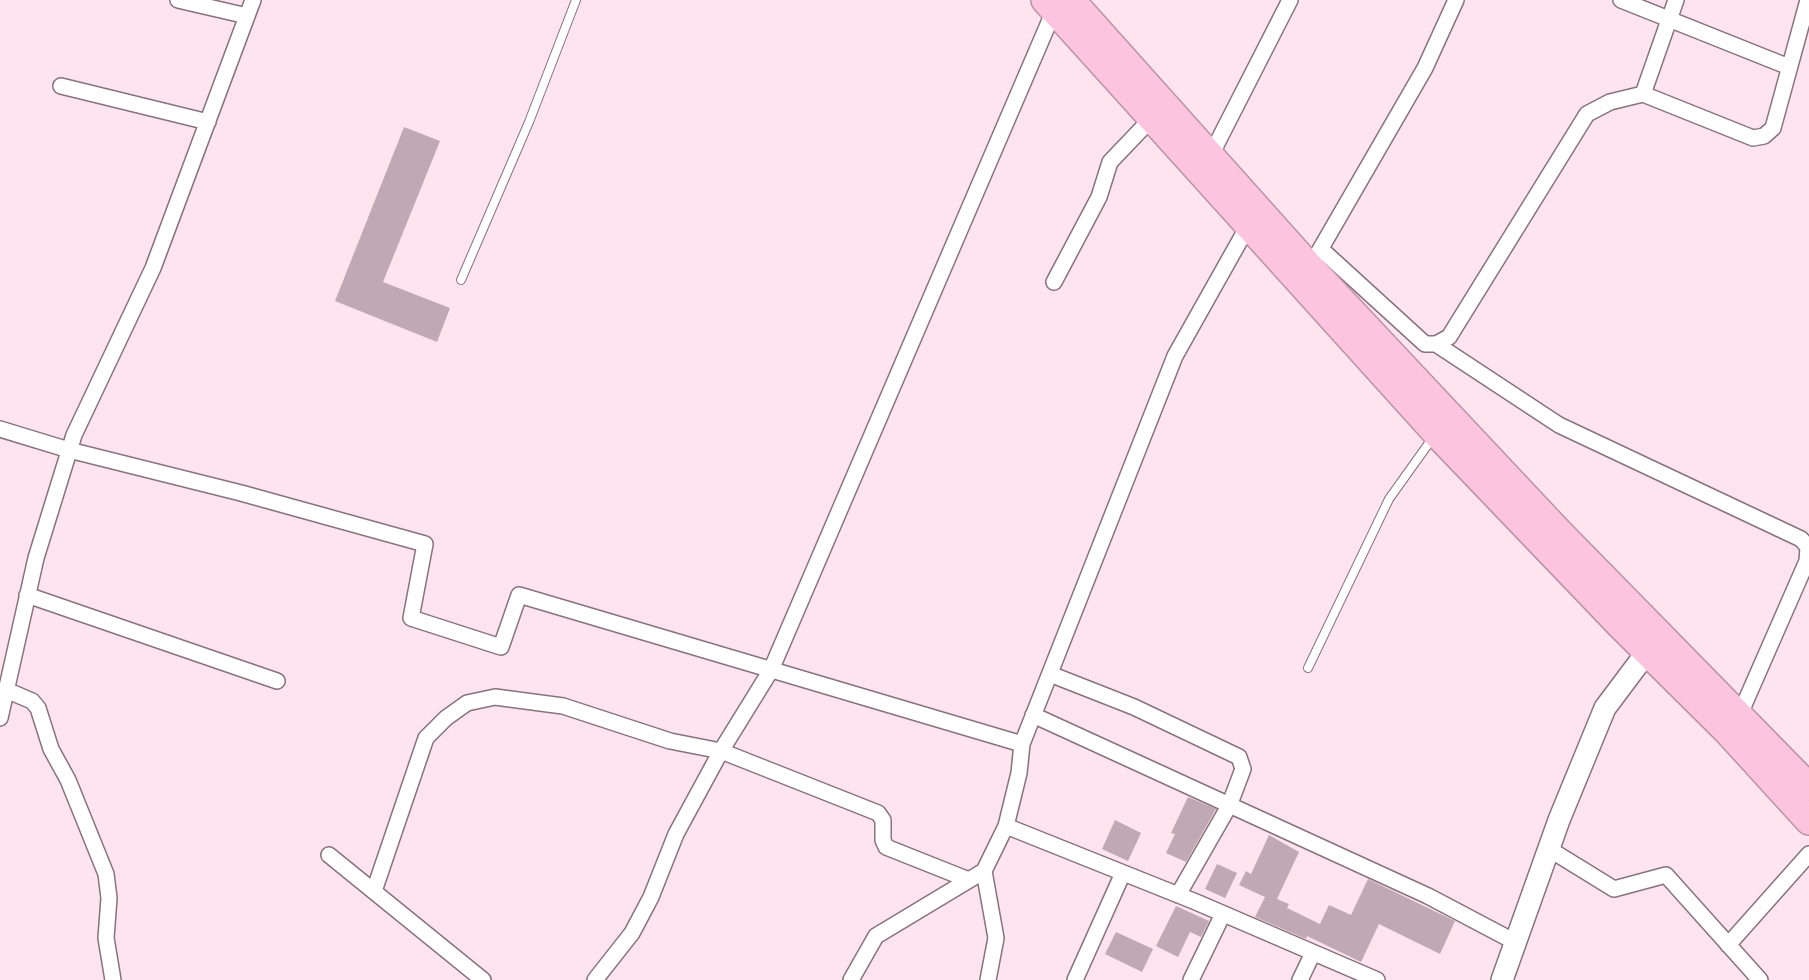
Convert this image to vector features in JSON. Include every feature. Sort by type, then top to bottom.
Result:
[{"type":"highway","points":[[1057,3],[1211,155],[1309,266],[1557,530],[1628,617],[1647,652],[1726,730],[1809,821]]},
{"type":"highway","points":[[1057,3],[1152,118],[1248,226],[1309,266],[1436,433],[1628,617],[1740,714],[1809,787]]},
{"type":"street","points":[[178,0],[247,16]]},
{"type":"street","points":[[0,718],[36,558],[69,450],[153,268],[253,0]]},
{"type":"street","points":[[1211,155],[1290,0]]},
{"type":"street","points":[[1456,0],[1425,68],[1309,266],[1425,344],[1437,344],[1449,337],[1587,114],[1610,102],[1643,94],[1753,138],[1764,136],[1773,128],[1808,0]]},
{"type":"street","points":[[1621,0],[1789,67]]},
{"type":"street","points":[[1643,94],[1676,0]]},
{"type":"street","points":[[595,980],[632,933],[651,897],[676,834],[721,751],[771,670],[1057,3]]},
{"type":"street","points":[[61,86],[208,122]]},
{"type":"street","points":[[1054,282],[1099,196],[1110,162],[1152,118]]},
{"type":"street","points":[[851,980],[876,936],[984,871],[1006,826],[1019,773],[1022,744],[1175,356],[1248,226]]},
{"type":"street","points":[[1437,344],[1558,425],[1801,539],[1808,547],[1807,561],[1740,714]]},
{"type":"street","points":[[0,429],[69,450],[241,493],[425,544],[411,618],[501,647],[519,595],[1022,744]]},
{"type":"street","points":[[27,595],[277,681]]},
{"type":"street","points":[[1502,980],[1549,849],[1605,708],[1647,652]]},
{"type":"street","points":[[1050,674],[1134,707],[1239,757],[1243,769],[1228,806],[1178,895]]},
{"type":"street","points":[[6,690],[32,701],[39,708],[51,749],[68,780],[106,874],[109,898],[106,938],[113,980]]},
{"type":"street","points":[[374,891],[426,738],[446,718],[467,703],[495,697],[554,705],[670,741],[721,751],[878,813],[883,820],[883,840],[886,847],[969,880]]},
{"type":"street","points":[[1033,715],[1417,891],[1517,943]]},
{"type":"street","points":[[1006,826],[1178,895],[1377,980]]},
{"type":"street","points":[[1549,849],[1614,889],[1666,876],[1760,980]]},
{"type":"street","points":[[1728,945],[1809,854]]},
{"type":"street","points":[[329,855],[483,980]]},
{"type":"street","points":[[984,871],[996,938],[988,980]]},
{"type":"street","points":[[1075,980],[1123,873]]},
{"type":"street","points":[[1191,980],[1223,914]]},
{"type":"street","points":[[1300,980],[1312,953]]},
{"type":"lane","points":[[461,280],[529,122],[576,0]]},
{"type":"lane","points":[[1308,668],[1389,499],[1436,433]]},
{"type":"building","points":[[404,127],[440,141],[383,282],[450,308],[437,342],[335,301]]},
{"type":"building","points":[[1188,797],[1216,809],[1186,862],[1166,853],[1175,834],[1171,833]]},
{"type":"building","points":[[1115,820],[1141,833],[1128,861],[1102,849]]},
{"type":"building","points":[[1269,835],[1299,852],[1277,899],[1289,904],[1287,908],[1320,924],[1329,905],[1351,915],[1368,879],[1455,921],[1440,954],[1379,924],[1361,962],[1307,936],[1306,939],[1255,917],[1265,897],[1239,885],[1246,871],[1251,874]]},
{"type":"building","points":[[1217,864],[1237,873],[1225,898],[1205,889]]},
{"type":"building","points":[[1176,906],[1209,921],[1201,937],[1190,932],[1178,957],[1156,946]]},
{"type":"building","points":[[1116,932],[1153,949],[1142,972],[1105,954]]}]
